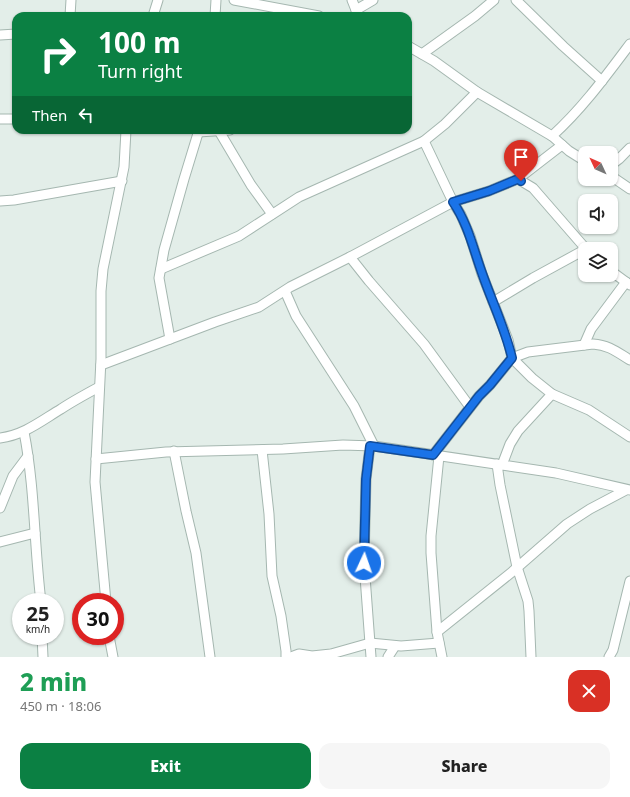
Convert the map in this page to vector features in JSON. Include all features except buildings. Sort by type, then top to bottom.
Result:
[{"type":"street","points":[[70,12],[71,0]]},
{"type":"street","points":[[154,12],[158,0]]},
{"type":"street","points":[[215,12],[216,0]]},
{"type":"street","points":[[234,0],[265,2],[304,12]]},
{"type":"street","points":[[352,0],[357,12]]},
{"type":"street","points":[[358,12],[373,0]]},
{"type":"street","points":[[422,54],[475,16],[494,0]]},
{"type":"street","points":[[516,0],[602,82]]},
{"type":"street","points":[[0,35],[12,34]]},
{"type":"street","points":[[552,136],[602,82],[630,44]]},
{"type":"street","points":[[412,48],[477,92],[552,136],[578,158]]},
{"type":"street","points":[[161,269],[239,236],[299,197],[424,141],[445,124],[477,92]]},
{"type":"street","points":[[0,119],[12,119]]},
{"type":"street","points":[[105,593],[96,489],[101,291],[103,269],[122,182],[126,134]]},
{"type":"street","points":[[170,339],[159,278],[168,236],[198,134]]},
{"type":"street","points":[[221,134],[251,185],[272,214]]},
{"type":"street","points":[[424,141],[470,236],[482,274],[508,340],[512,358],[532,378],[552,394],[589,410],[630,436]]},
{"type":"street","points":[[100,365],[259,307],[305,279],[350,257],[453,202],[489,191],[518,179],[562,145]]},
{"type":"street","points":[[618,160],[630,148]]},
{"type":"street","points":[[518,179],[533,188],[580,242]]},
{"type":"street","points":[[618,181],[630,189]]},
{"type":"street","points":[[0,201],[122,182]]},
{"type":"street","points":[[493,302],[578,253]]},
{"type":"street","points":[[350,257],[424,344],[470,407]]},
{"type":"street","points":[[584,345],[591,329],[629,284],[618,276]]},
{"type":"street","points":[[285,291],[296,316],[354,406],[372,446],[366,479],[364,563],[371,657]]},
{"type":"street","points":[[442,657],[437,632],[432,575],[431,536],[436,456],[470,407],[512,358],[528,352],[602,344],[610,347],[630,360]]},
{"type":"street","points":[[0,438],[10,437],[24,432],[99,387]]},
{"type":"street","points":[[531,657],[529,612],[526,595],[517,567],[500,485],[500,464],[518,431],[552,394]]},
{"type":"street","points":[[24,432],[31,472],[31,498],[35,521],[40,593]]},
{"type":"street","points":[[96,459],[174,451],[262,450],[343,445],[372,446],[556,473],[628,490]]},
{"type":"street","points":[[262,450],[272,576],[281,616],[286,657]]},
{"type":"street","points":[[174,451],[196,553],[210,657]]},
{"type":"street","points":[[0,508],[13,476],[28,456]]},
{"type":"street","points":[[437,632],[567,524],[590,509],[628,490]]},
{"type":"street","points":[[0,542],[35,533]]},
{"type":"street","points":[[609,657],[613,650],[630,581]]},
{"type":"street","points":[[291,657],[299,654],[331,654],[370,643],[395,646],[413,646],[439,643]]},
{"type":"street","points":[[42,645],[43,657]]},
{"type":"street","points":[[111,645],[113,657]]},
{"type":"street","points":[[388,657],[395,646]]},
{"type":"route","points":[[364,563],[366,538],[366,479],[370,446],[433,455],[470,407],[512,358],[508,340],[482,274],[470,236],[461,215],[453,202],[489,191],[518,179],[521,181]]}]
